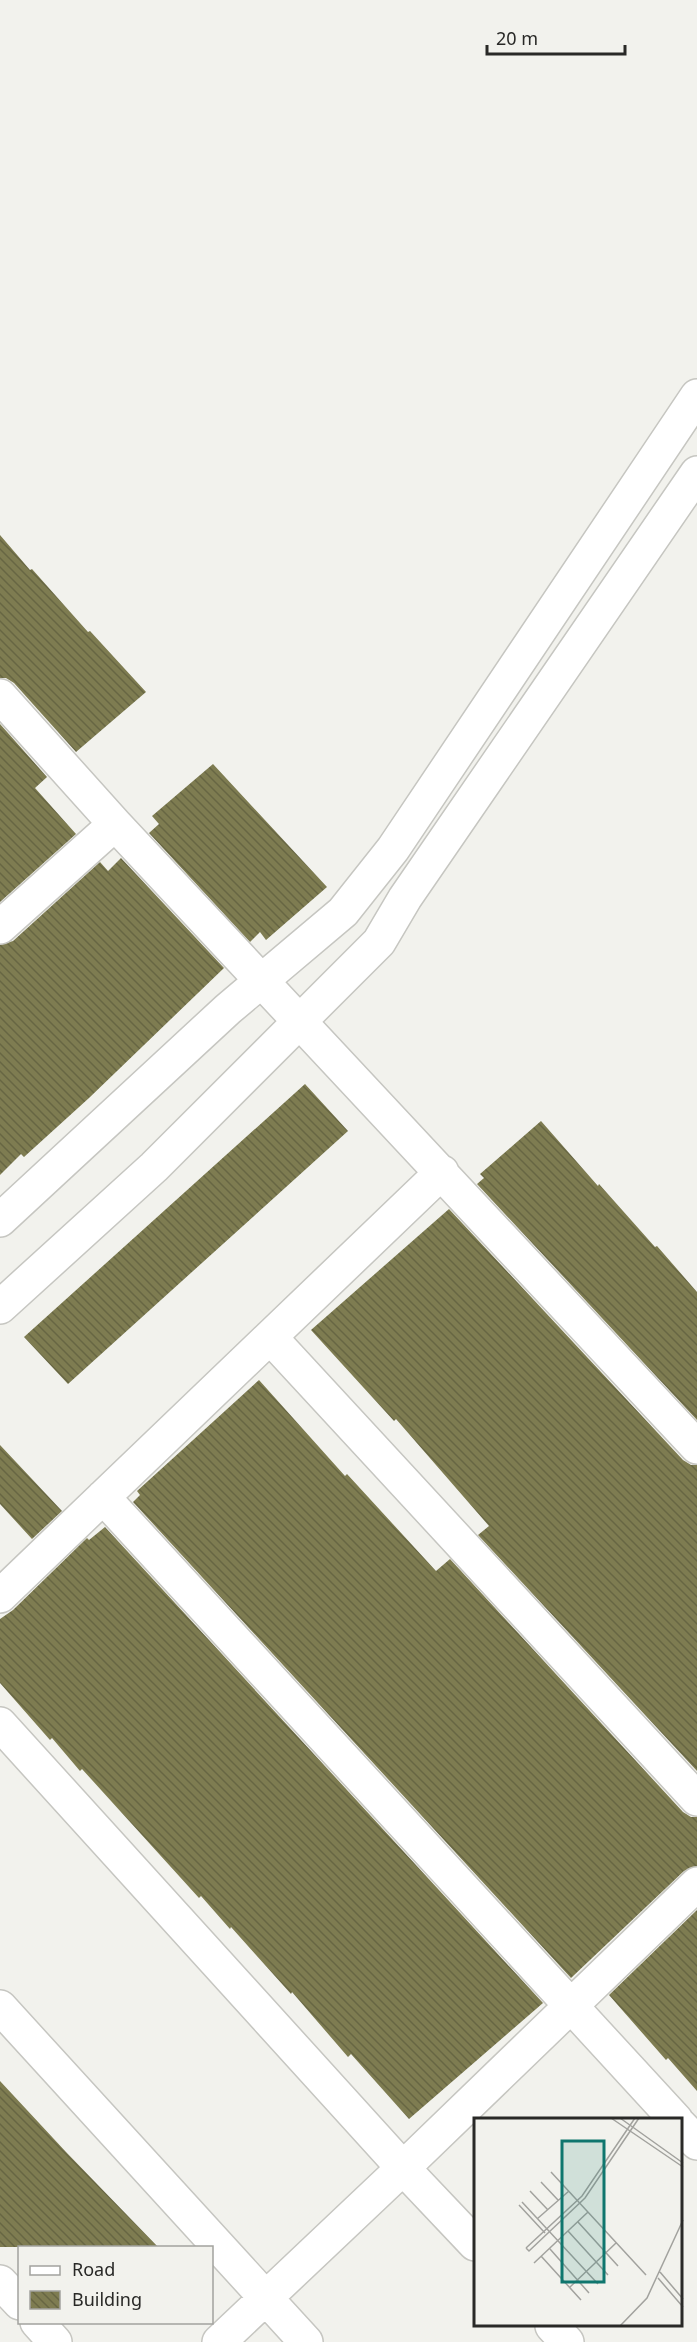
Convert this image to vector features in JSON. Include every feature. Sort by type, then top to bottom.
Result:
[{"type":"street","points":[[0,1220],[228,1009],[343,912],[393,849],[697,396]]},
{"type":"street","points":[[0,1307],[154,1167],[379,942],[411,889],[697,473]]},
{"type":"street","points":[[0,696],[115,824],[697,1447]]},
{"type":"street","points":[[0,927],[115,824]]},
{"type":"street","points":[[0,1596],[442,1172]]},
{"type":"street","points":[[270,1337],[697,1799]]},
{"type":"street","points":[[103,1497],[674,2118]]},
{"type":"street","points":[[0,1724],[404,2169],[474,2243]]},
{"type":"street","points":[[219,2342],[404,2169],[697,1884]]},
{"type":"street","points":[[0,2007],[306,2342]]},
{"type":"street","points":[[682,2126],[697,2143]]},
{"type":"street","points":[[0,2282],[18,2301]]},
{"type":"street","points":[[39,2324],[55,2342]]},
{"type":"street","points":[[554,2327],[567,2342]]},
{"type":"building","points":[[0,535],[30,570],[32,569],[146,692],[76,752],[14,683],[6,678],[0,678]]},
{"type":"building","points":[[0,724],[47,777],[35,788],[76,834],[0,902]]},
{"type":"building","points":[[213,764],[327,887],[266,940],[260,932],[250,942],[149,833],[159,824],[152,816]]},
{"type":"building","points":[[121,858],[224,968],[89,1098],[24,1157],[21,1154],[0,1175],[0,945],[13,941],[100,862],[108,871]]},
{"type":"building","points":[[305,1084],[348,1131],[68,1384],[24,1337]]},
{"type":"building","points":[[541,1121],[697,1292],[697,1420],[477,1184],[484,1178],[480,1174]]},
{"type":"building","points":[[449,1209],[683,1460],[691,1465],[697,1465],[697,1771],[478,1535],[489,1526],[396,1419],[394,1421],[311,1330]]},
{"type":"building","points":[[259,1380],[345,1476],[347,1474],[436,1571],[450,1559],[683,1812],[691,1817],[697,1817],[697,1866],[684,1871],[571,1978],[133,1502],[140,1495],[137,1491]]},
{"type":"building","points":[[0,1445],[62,1511],[32,1539],[0,1504]]},
{"type":"building","points":[[105,1527],[543,2003],[409,2119],[351,2054],[348,2057],[292,1992],[291,1994],[231,1927],[230,1929],[201,1896],[199,1898],[82,1769],[80,1771],[52,1738],[50,1740],[0,1683],[0,1619],[13,1610],[87,1538],[89,1540]]},
{"type":"building","points":[[697,1910],[697,2091],[668,2058],[666,2060],[609,1995]]},
{"type":"building","points":[[0,2081],[157,2246],[0,2247]]}]
